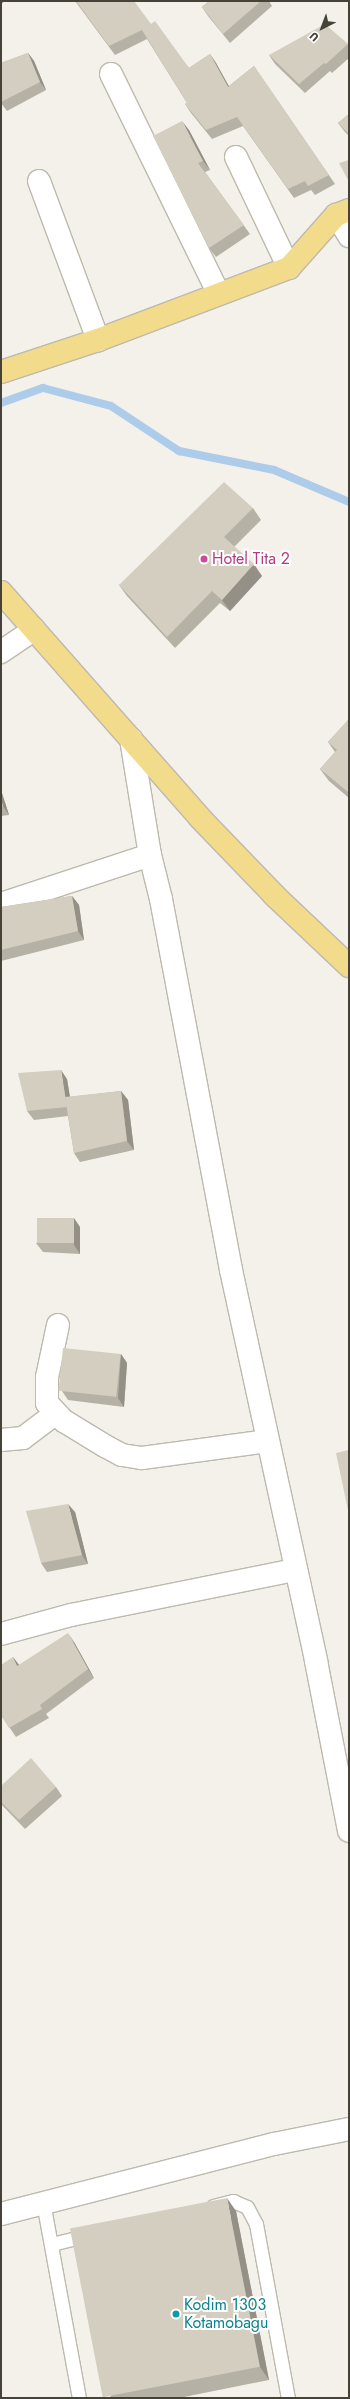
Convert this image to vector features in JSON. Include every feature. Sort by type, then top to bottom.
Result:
[{"type":"highway","points":[[9,369],[98,340],[289,268],[343,212]]},
{"type":"highway","points":[[1,592],[200,818],[275,896],[349,966]]},
{"type":"street","points":[[111,74],[220,294]]},
{"type":"street","points":[[236,157],[289,268]]},
{"type":"street","points":[[39,181],[98,340]]},
{"type":"street","points":[[343,212],[349,236]]},
{"type":"street","points":[[1,652],[34,630]]},
{"type":"street","points":[[131,739],[150,855],[161,899],[231,1270],[295,1570],[316,1661],[342,1758],[349,1831]]},
{"type":"street","points":[[1,904],[150,855]]},
{"type":"street","points":[[58,1325],[47,1377],[47,1403],[54,1414],[122,1455],[142,1458],[268,1441]]},
{"type":"street","points":[[1,1440],[23,1438],[54,1414]]},
{"type":"street","points":[[1,1634],[71,1615],[295,1570]]},
{"type":"street","points":[[1,2214],[274,2144],[349,2128]]},
{"type":"lane","points":[[203,2208],[233,2201],[247,2207],[256,2224],[288,2398]]},
{"type":"lane","points":[[43,2202],[80,2398]]},
{"type":"lane","points":[[52,2244],[105,2231]]},
{"type":"building","points":[[76,1],[134,1],[151,24],[155,21],[189,68],[210,54],[228,87],[254,66],[329,175],[308,186],[305,181],[288,189],[237,117],[206,130],[185,104],[187,103],[142,30],[109,46]]},
{"type":"building","points":[[209,1],[261,1],[223,34],[202,7]]},
{"type":"building","points":[[325,24],[348,44],[326,64],[324,63],[299,84],[269,55]]},
{"type":"building","points":[[28,53],[40,82],[1,102],[1,63]]},
{"type":"building","points":[[349,114],[349,134],[338,123]]},
{"type":"building","points":[[182,121],[203,161],[198,163],[244,225],[209,248],[153,136]]},
{"type":"building","points":[[349,160],[349,182],[339,163]]},
{"type":"building","name":"Hotel Tita 2","points":[[224,482],[253,508],[224,537],[254,564],[222,600],[212,591],[167,637],[119,585]]},
{"type":"building","points":[[349,719],[348,792],[320,769],[337,750],[328,742]]},
{"type":"building","points":[[72,896],[78,931],[1,950],[1,907]]},
{"type":"building","points":[[61,1070],[67,1107],[27,1111],[18,1073]]},
{"type":"building","points":[[121,1091],[127,1141],[74,1153],[65,1097]]},
{"type":"building","points":[[37,1218],[74,1218],[74,1243],[37,1243]]},
{"type":"building","points":[[63,1348],[121,1354],[116,1397],[59,1391]]},
{"type":"building","points":[[349,1450],[349,1515],[336,1453]]},
{"type":"building","points":[[68,1504],[82,1555],[41,1563],[26,1511]]},
{"type":"building","points":[[68,1633],[88,1669],[40,1705],[42,1709],[9,1728],[1,1715],[1,1665],[13,1657],[17,1666]]},
{"type":"building","points":[[31,1758],[56,1787],[19,1820],[1,1802],[1,1786]]},
{"type":"building","name":"Kodim 1303 Kotamobagu","points":[[227,2198],[260,2367],[103,2397],[70,2229]]},
{"type":"waterway","points":[[1,403],[43,388],[111,406],[179,451],[274,470],[349,502]]},
{"type":"place","name":"Hotel Tita 2","points":[[204,559]]},
{"type":"place","name":"Kodim 1303 Kotamobagu","points":[[176,2314]]}]
